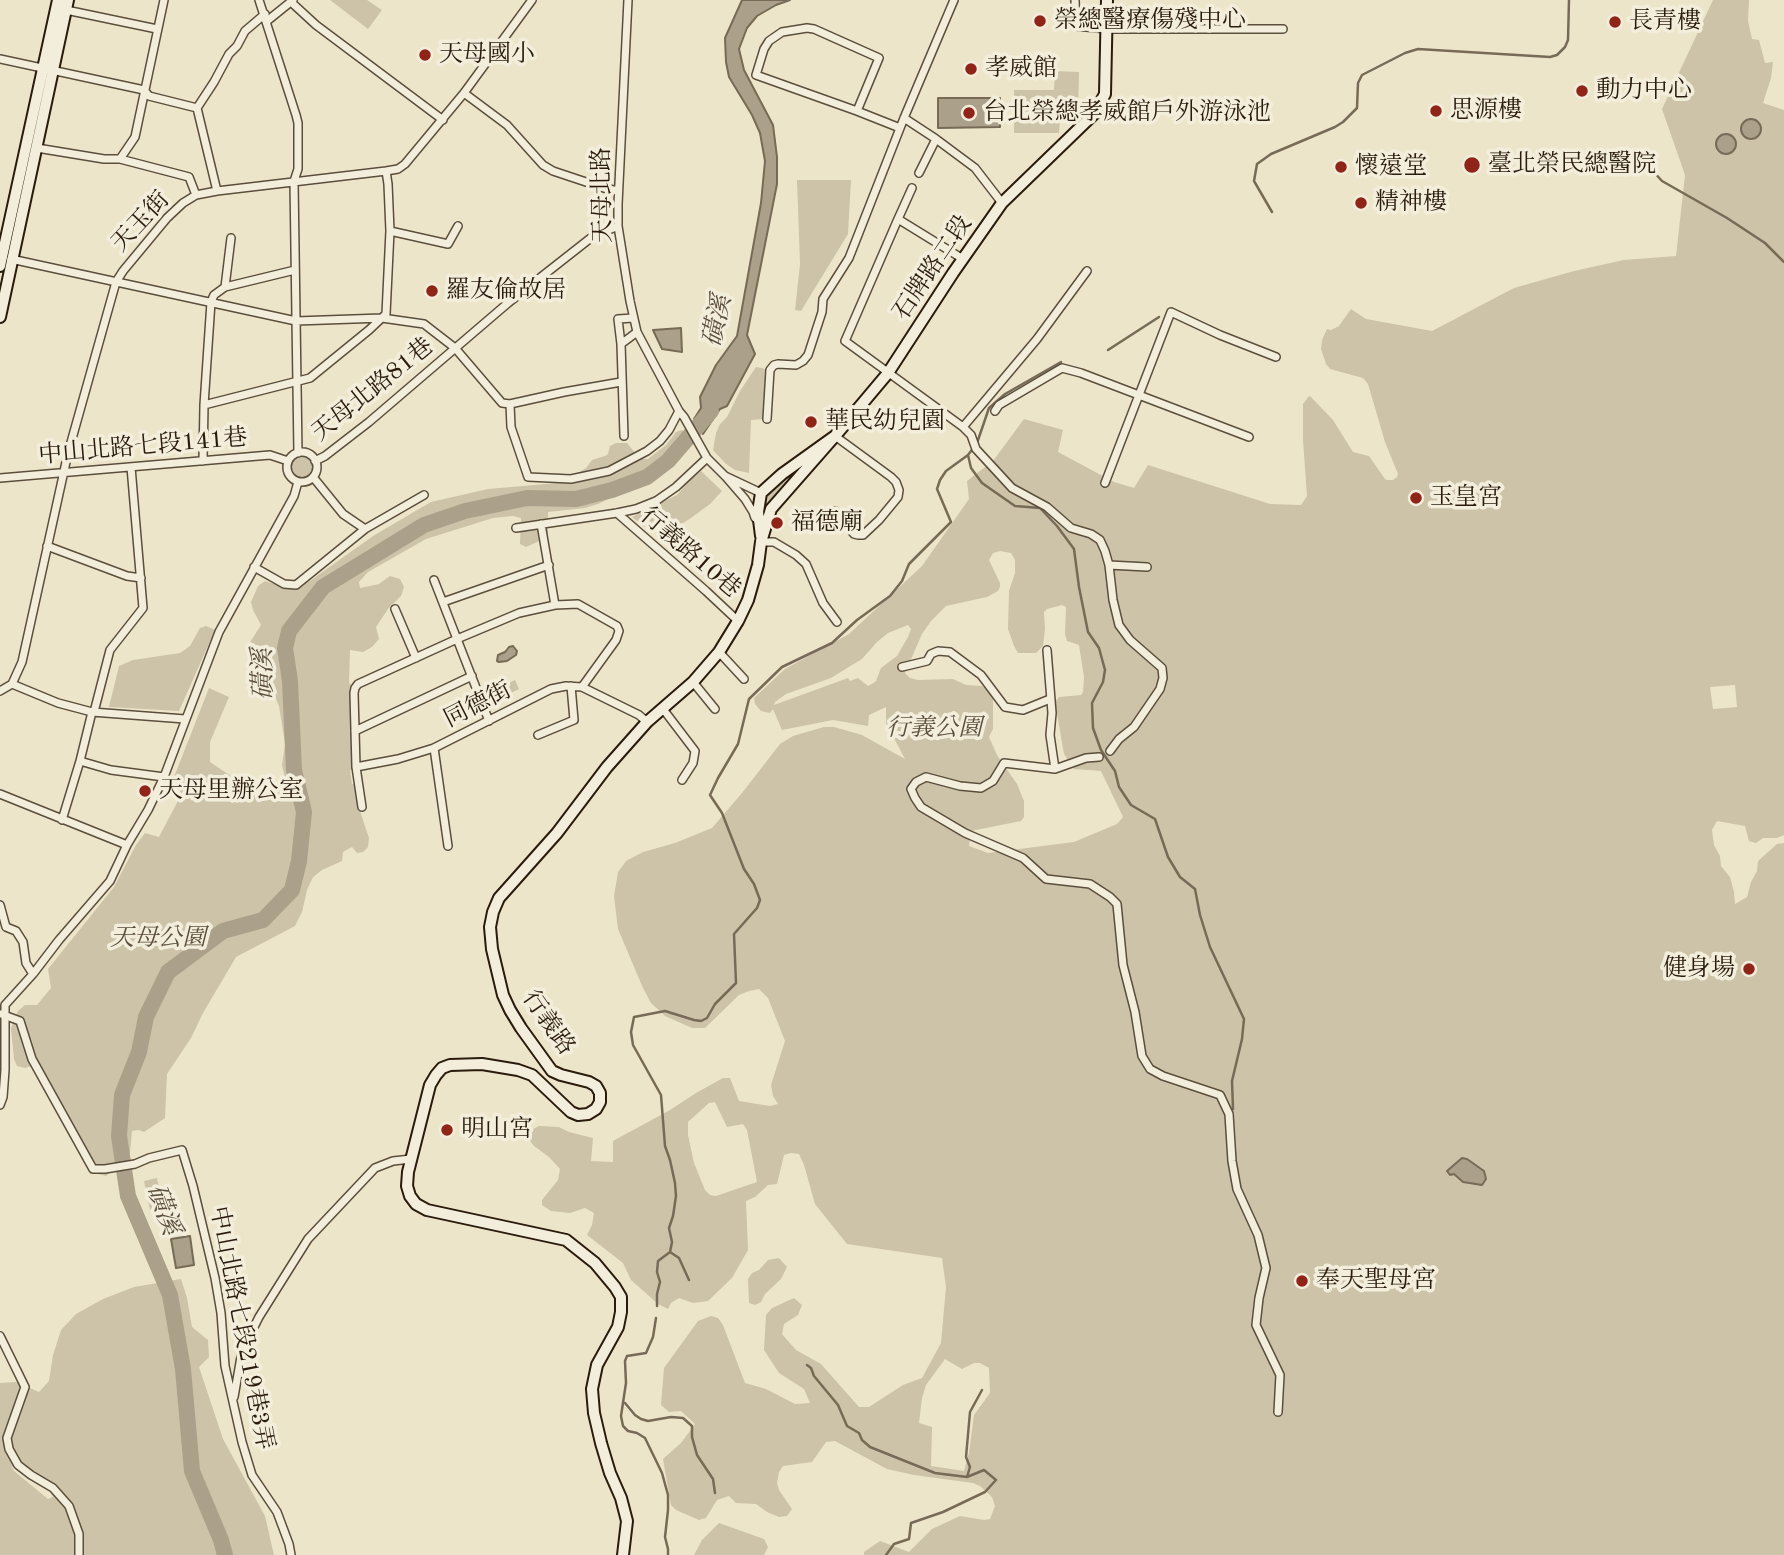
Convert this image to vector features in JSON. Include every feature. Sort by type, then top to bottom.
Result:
[{"type":"street","points":[[4,260],[37,148],[58,0]]},
{"type":"street","points":[[120,159],[135,137],[164,0]]},
{"type":"street","points":[[259,0],[296,114],[298,453]]},
{"type":"street","name":"天玉街","points":[[12,684],[22,662],[63,472],[116,282],[122,271],[167,218],[196,195],[398,169],[443,120],[531,0]]},
{"type":"street","name":"天母北路","points":[[628,0],[618,226],[637,332],[707,458]]},
{"type":"street","points":[[768,419],[770,370],[778,364],[796,365],[808,355],[822,312],[823,299],[849,258],[954,0]]},
{"type":"street","points":[[1075,0],[1076,26],[1107,29],[1283,29]]},
{"type":"street","name":"石牌路二段","points":[[761,493],[782,474],[835,436],[888,373],[1002,203],[1094,114],[1105,94],[1107,0]]},
{"type":"street","points":[[217,191],[197,108],[245,31],[292,1],[316,25],[443,120]]},
{"type":"street","points":[[0,317],[4,260],[48,70],[67,5],[157,29]]},
{"type":"street","points":[[857,111],[879,58],[814,29],[782,32],[769,41],[756,75],[900,128]]},
{"type":"street","points":[[0,59],[144,90],[149,96],[197,108]]},
{"type":"street","points":[[464,93],[507,125],[543,166],[618,191]]},
{"type":"street","points":[[904,118],[975,168],[1002,203]]},
{"type":"street","points":[[919,173],[936,139]]},
{"type":"street","points":[[37,148],[104,159],[120,159],[189,177],[196,195]]},
{"type":"street","points":[[204,405],[310,377],[386,314],[390,231],[386,171]]},
{"type":"street","points":[[912,188],[845,341],[963,427],[971,435],[976,449],[1012,488],[1047,507],[1071,528],[1091,534],[1100,540],[1109,565],[1119,625],[1130,640],[1162,668],[1163,678],[1160,689],[1134,727],[1119,739],[1110,751]]},
{"type":"street","points":[[898,219],[963,259]]},
{"type":"street","points":[[390,231],[448,244],[458,226]]},
{"type":"street","name":"天母北路81巷","points":[[315,461],[369,422],[508,303],[592,237],[618,226]]},
{"type":"street","points":[[225,287],[231,238]]},
{"type":"street","points":[[4,260],[296,321],[382,318],[424,324],[454,348],[502,403],[510,404],[621,382]]},
{"type":"street","points":[[203,461],[204,405],[211,302],[214,295],[225,287],[295,270]]},
{"type":"street","points":[[963,427],[1037,339],[1087,271]]},
{"type":"street","points":[[1105,483],[1171,312],[1276,357]]},
{"type":"street","points":[[624,436],[618,319],[634,318]]},
{"type":"street","points":[[621,344],[637,332]]},
{"type":"street","points":[[995,411],[999,405],[1062,368],[1249,437]]},
{"type":"street","points":[[510,404],[511,427],[528,477],[571,479],[609,471],[660,441],[682,414]]},
{"type":"street","points":[[761,542],[771,509],[835,436],[891,477],[899,490],[898,497],[880,520],[863,535],[853,534],[835,512]]},
{"type":"street","points":[[298,453],[310,455],[315,461],[316,470],[313,477],[306,482],[298,482],[288,474],[288,461],[298,453]]},
{"type":"street","name":"中山北路七段141巷","points":[[0,478],[270,455],[288,461]]},
{"type":"street","points":[[516,528],[636,509],[656,501],[707,458],[745,499],[753,512],[761,542]]},
{"type":"street","points":[[62,820],[110,650],[143,608],[131,467]]},
{"type":"street","points":[[725,476],[761,493],[758,512],[761,542]]},
{"type":"street","points":[[313,477],[343,514],[365,528]]},
{"type":"street","points":[[0,1105],[5,1070],[2,1014],[6,1003],[110,881],[164,776],[219,632],[294,496],[298,482]]},
{"type":"street","points":[[254,567],[284,584],[296,585],[365,528],[424,495]]},
{"type":"street","name":"行義路10巷","points":[[617,513],[738,621]]},
{"type":"street","points":[[541,524],[555,605]]},
{"type":"street","points":[[761,542],[774,542],[806,564],[823,603],[837,622]]},
{"type":"street","name":"行義路","points":[[623,1555],[627,1521],[601,1443],[592,1389],[597,1365],[618,1327],[621,1297],[595,1263],[566,1240],[427,1210],[416,1204],[407,1186],[411,1158],[430,1085],[442,1068],[450,1065],[482,1064],[519,1070],[532,1075],[571,1112],[578,1115],[596,1110],[600,1102],[597,1086],[552,1071],[521,1028],[502,995],[490,927],[493,912],[499,898],[556,834],[607,766],[647,722],[693,682],[719,652],[748,600],[758,565],[761,542]]},
{"type":"street","points":[[47,546],[127,576],[141,578]]},
{"type":"street","points":[[443,601],[549,565]]},
{"type":"street","points":[[1109,565],[1147,567]]},
{"type":"street","points":[[434,580],[489,721]]},
{"type":"street","points":[[362,807],[356,767],[355,688],[358,684],[519,613],[555,605],[578,604],[617,626],[619,631],[616,640],[582,687]]},
{"type":"street","points":[[395,610],[416,658]]},
{"type":"street","points":[[1047,650],[1052,719],[1050,735],[1055,769]]},
{"type":"street","points":[[902,667],[927,661],[931,654],[938,651],[950,652],[981,675],[1005,707],[1023,710],[1050,699]]},
{"type":"street","points":[[719,652],[744,679]]},
{"type":"street","points":[[355,731],[472,676]]},
{"type":"street","points":[[693,682],[715,709]]},
{"type":"street","points":[[0,691],[12,684],[58,703],[93,712],[185,719]]},
{"type":"street","points":[[538,735],[574,720],[571,686]]},
{"type":"street","name":"同德街","points":[[356,767],[435,748],[551,689],[582,687],[639,715],[647,722]]},
{"type":"street","points":[[663,709],[695,751],[693,763],[682,780]]},
{"type":"street","points":[[435,748],[448,846]]},
{"type":"street","points":[[1100,757],[1086,758],[1055,769],[1004,763],[993,781],[981,788],[960,786],[926,777],[916,782],[911,789],[922,807],[965,833],[1023,858],[1045,879],[1090,884],[1117,904],[1123,965],[1135,1012],[1142,1056],[1150,1069],[1163,1076],[1220,1095],[1229,1114],[1237,1189],[1258,1235],[1266,1268],[1256,1325],[1280,1375],[1278,1412]]},
{"type":"street","points":[[80,761],[110,770],[164,776]]},
{"type":"street","points":[[0,794],[127,845]]},
{"type":"street","points":[[0,905],[6,927],[16,931],[23,942],[26,963],[33,974]]},
{"type":"street","name":"中山北路七段219巷3弄","points":[[2,1014],[20,1021],[32,1059],[93,1169],[135,1164],[149,1157],[182,1150],[215,1278],[225,1366],[242,1442],[252,1475],[277,1512],[291,1555]]},
{"type":"street","points":[[233,1401],[242,1351],[259,1317],[308,1239],[375,1168],[411,1158]]},
{"type":"street","points":[[0,1336],[25,1387],[7,1438],[9,1449],[18,1465],[53,1488],[69,1506],[79,1534],[79,1555]]},
{"type":"green space","points":[[330,0],[367,0],[382,10],[368,29]]},
{"type":"green space","name":"行義公園","points":[[1713,0],[1749,0],[1748,21],[1752,39],[1759,40],[1765,63],[1773,62],[1763,103],[1784,110],[1784,835],[1763,838],[1756,843],[1749,841],[1745,826],[1717,821],[1712,830],[1721,866],[1730,877],[1735,904],[1747,897],[1758,861],[1777,844],[1784,843],[1784,1555],[864,1555],[864,1552],[880,1541],[909,1552],[932,1529],[960,1516],[990,1519],[995,1506],[992,1497],[973,1483],[887,1469],[835,1441],[826,1442],[812,1462],[783,1466],[779,1472],[779,1490],[792,1509],[787,1516],[779,1517],[756,1504],[736,1503],[729,1496],[717,1500],[706,1518],[699,1520],[676,1510],[671,1505],[663,1459],[681,1443],[695,1424],[681,1411],[669,1412],[661,1405],[664,1368],[698,1321],[711,1316],[718,1318],[745,1383],[766,1389],[795,1404],[810,1403],[804,1389],[779,1373],[764,1350],[766,1315],[772,1308],[794,1298],[802,1305],[798,1315],[784,1324],[782,1334],[796,1350],[821,1364],[859,1407],[869,1407],[903,1385],[922,1378],[941,1343],[946,1287],[942,1258],[847,1244],[815,1204],[799,1154],[784,1155],[777,1184],[768,1185],[746,1201],[748,1250],[732,1278],[708,1301],[693,1303],[679,1298],[671,1303],[668,1309],[658,1304],[631,1280],[623,1263],[587,1235],[594,1213],[585,1208],[570,1213],[551,1211],[542,1205],[542,1200],[558,1180],[560,1169],[528,1138],[531,1130],[539,1126],[559,1127],[593,1138],[591,1161],[613,1162],[613,1141],[723,1078],[730,1078],[739,1101],[770,1106],[778,1104],[771,1085],[785,1041],[768,998],[759,989],[739,995],[705,1028],[692,1028],[665,1016],[651,1003],[618,929],[614,896],[618,872],[626,861],[643,852],[712,828],[780,744],[793,736],[824,727],[834,727],[862,735],[905,759],[886,723],[886,707],[869,715],[868,726],[833,720],[782,730],[773,709],[770,713],[761,711],[754,698],[785,669],[849,634],[922,566],[969,499],[967,481],[993,461],[1024,419],[1063,430],[1058,452],[1114,482],[1134,488],[1148,465],[1270,504],[1301,505],[1307,496],[1303,404],[1309,396],[1333,420],[1353,452],[1369,456],[1385,479],[1393,480],[1398,474],[1385,442],[1368,384],[1363,378],[1330,369],[1326,364],[1321,349],[1327,329],[1339,326],[1351,309],[1366,319],[1432,331],[1514,288],[1624,260],[1676,256],[1685,175],[1662,109]],"holes":[[[1741,126],[1761,126],[1761,133],[1757,138],[1750,140],[1741,132]],[[993,553],[1011,553],[1015,560],[1015,573],[1009,591],[1008,629],[1018,653],[1036,653],[1043,646],[1044,612],[1062,605],[1066,607],[1067,641],[1079,645],[1084,677],[1083,692],[1081,695],[1059,697],[1055,702],[1064,754],[1074,769],[1101,771],[1123,817],[1117,824],[1074,842],[988,853],[969,846],[971,831],[1021,821],[1024,817],[1024,801],[1017,784],[997,755],[989,737],[993,729],[993,695],[982,686],[966,685],[953,679],[918,680],[905,673],[922,634],[946,606],[987,597],[998,591],[1000,583],[989,560]],[[908,625],[911,629],[897,656],[881,668],[872,684],[868,686],[858,678],[850,681],[848,678],[774,705],[786,694],[831,678],[862,659],[888,633]],[[1735,685],[1737,707],[1713,709],[1710,687]],[[715,1102],[727,1127],[743,1124],[747,1130],[757,1182],[716,1196],[710,1195],[705,1190],[694,1163],[688,1122],[709,1103]],[[945,1359],[962,1369],[974,1363],[989,1368],[990,1393],[974,1415],[964,1471],[931,1466],[932,1427],[919,1423],[926,1385]]]},
{"type":"green space","points":[[1055,71],[1079,72],[1078,118],[1060,117],[1059,133],[1014,133],[1014,90],[1054,90]]},
{"type":"green space","points":[[797,180],[851,180],[848,234],[801,311],[795,310],[800,264]]},
{"type":"green space","points":[[756,367],[766,370],[764,419],[751,420],[749,473],[735,470],[713,450],[720,424],[727,417]]},
{"type":"green space","name":"天母公園","points":[[682,430],[687,433],[692,444],[645,482],[598,504],[548,512],[548,537],[526,547],[520,544],[521,518],[493,518],[426,539],[368,572],[359,582],[360,588],[379,584],[390,576],[400,579],[404,587],[401,596],[376,627],[379,639],[363,652],[350,650],[349,682],[354,757],[350,770],[352,784],[357,785],[359,808],[369,838],[368,847],[357,853],[352,847],[343,852],[342,861],[313,877],[295,926],[236,957],[191,1038],[167,1074],[165,1118],[144,1132],[132,1131],[130,1153],[119,1156],[114,1169],[106,1176],[93,1173],[35,1065],[25,1068],[17,1066],[11,1028],[18,1011],[25,1005],[37,1005],[51,988],[48,969],[114,887],[145,833],[159,837],[181,795],[174,777],[209,688],[229,697],[210,742],[210,762],[234,778],[288,791],[282,765],[285,744],[279,706],[260,661],[249,644],[261,625],[251,602],[258,586],[265,581],[300,588],[373,536],[431,502],[488,489],[557,483],[586,468],[592,460],[608,454],[610,446],[616,443],[627,443],[640,459],[648,459],[666,445],[676,432]]},
{"type":"green space","points":[[302,457],[310,460],[313,468],[310,476],[302,479],[294,476],[291,468],[294,460]]},
{"type":"green space","points":[[701,471],[722,491],[691,518],[683,523],[645,527],[632,517],[677,495]]},
{"type":"green space","points":[[792,473],[797,475],[763,516],[766,498]]},
{"type":"green space","points":[[206,626],[215,630],[179,711],[109,707],[119,666],[133,660],[180,653],[190,646],[200,628]]},
{"type":"green space","points":[[515,680],[519,689],[495,701],[490,692]]},
{"type":"green space","points":[[157,1178],[163,1207],[150,1210],[144,1181]]},
{"type":"green space","points":[[779,1258],[787,1267],[781,1279],[765,1294],[761,1302],[755,1305],[749,1303],[748,1279],[752,1273],[768,1260]]},
{"type":"green space","points":[[181,1279],[192,1327],[208,1340],[209,1357],[199,1367],[223,1439],[265,1516],[274,1555],[0,1555],[0,1383],[16,1382],[39,1392],[49,1381],[61,1330],[76,1314],[103,1299],[134,1287]],"holes":[[[24,1465],[42,1476],[53,1497],[48,1499],[12,1467]]]},
{"type":"green space","points":[[719,1523],[764,1539],[768,1547],[764,1555],[694,1555],[702,1540]]},
{"type":"shaded area","name":"磺溪","points":[[742,0],[790,0],[757,16],[747,28],[739,49],[744,70],[773,125],[777,184],[747,335],[755,354],[727,406],[720,409],[703,434],[694,419],[701,408],[700,397],[716,365],[737,336],[761,203],[765,161],[760,133],[729,77],[726,62],[725,38]]},
{"type":"shaded area","name":"台北榮總孝威館戶外游泳池","points":[[938,98],[1000,98],[1000,127],[938,128]]},
{"type":"shaded area","points":[[1747,119],[1755,119],[1761,129],[1755,139],[1747,139],[1741,133],[1741,125]]},
{"type":"shaded area","points":[[1722,134],[1730,134],[1736,144],[1730,154],[1722,154],[1716,148],[1716,140]]},
{"type":"shaded area","points":[[681,328],[682,352],[662,349],[653,330]]},
{"type":"shaded area","points":[[513,646],[517,651],[516,655],[507,661],[497,661],[498,655]]},
{"type":"shaded area","points":[[1462,1158],[1484,1171],[1486,1179],[1482,1185],[1463,1182],[1447,1171]]},
{"type":"shaded area","points":[[190,1236],[194,1265],[176,1268],[171,1239]]},
{"type":"waterway","points":[[1272,212],[1254,181],[1257,164],[1271,154],[1343,122],[1357,108],[1358,83],[1362,75],[1418,49],[1550,57],[1557,55],[1568,40],[1569,0]]},
{"type":"waterway","points":[[1625,173],[1634,173],[1646,166],[1662,181],[1765,243],[1784,262]]},
{"type":"waterway","points":[[1108,350],[1159,317]]},
{"type":"waterway","points":[[657,1306],[660,1282],[658,1261],[670,1252],[672,1242],[669,1228],[676,1196],[675,1183],[665,1146],[661,1095],[633,1045],[631,1032],[634,1017],[665,1011],[701,1021],[707,1018],[715,1004],[736,983],[734,934],[757,908],[760,900],[744,869],[722,813],[710,795],[738,744],[749,699],[782,667],[832,643],[857,620],[890,596],[902,581],[909,564],[951,522],[937,489],[946,471],[968,455],[977,443],[989,408],[1005,394],[1061,362]]},
{"type":"waterway","name":"磺溪","points":[[225,1555],[192,1471],[183,1369],[170,1295],[128,1196],[119,1136],[122,1095],[139,1052],[146,1017],[168,972],[223,931],[263,920],[292,890],[299,861],[304,812],[294,770],[290,681],[285,648],[289,631],[323,587],[424,525],[465,511],[527,498],[576,499],[647,477],[668,461],[711,411]]},
{"type":"waterway","points":[[968,455],[971,468],[982,483],[1015,506],[1040,508],[1074,549],[1088,632],[1099,648],[1105,670],[1103,682],[1092,703],[1093,728],[1101,750],[1115,771],[1119,787],[1131,805],[1155,819],[1168,857],[1180,877],[1195,889],[1210,947],[1244,1019],[1232,1081],[1233,1109]]},
{"type":"waterway","points":[[670,1252],[679,1258],[689,1280]]},
{"type":"waterway","points":[[656,1318],[653,1337],[646,1353],[627,1356],[625,1361],[626,1383],[621,1416],[623,1426],[628,1431],[645,1438],[662,1473],[668,1495],[665,1537],[668,1555]]},
{"type":"waterway","points":[[807,1365],[838,1405],[847,1426],[859,1433],[870,1447],[935,1473],[967,1477]]},
{"type":"waterway","points":[[886,1555],[894,1544],[909,1539],[911,1523],[943,1512],[985,1492],[996,1480],[984,1470],[967,1477],[970,1467],[966,1457],[970,1412],[982,1390]]},
{"type":"waterway","points":[[625,1403],[641,1419],[648,1421],[683,1418],[692,1426],[697,1455],[713,1479],[715,1493]]},
{"type":"place","name":"榮總醫療傷殘中心","points":[[1040,21]]},
{"type":"place","name":"長青樓","points":[[1615,22]]},
{"type":"place","name":"天母國小","points":[[425,55]]},
{"type":"place","name":"孝威館","points":[[971,69]]},
{"type":"place","name":"動力中心","points":[[1582,91]]},
{"type":"place","name":"思源樓","points":[[1436,111]]},
{"type":"place","name":"台北榮總孝威館戶外游泳池","points":[[969,113]]},
{"type":"place","name":"臺北榮民總醫院","points":[[1472,165]]},
{"type":"place","name":"懷遠堂","points":[[1341,167]]},
{"type":"place","name":"精神樓","points":[[1361,203]]},
{"type":"place","name":"羅友倫故居","points":[[432,291]]},
{"type":"place","name":"華民幼兒園","points":[[811,422]]},
{"type":"place","name":"玉皇宮","points":[[1416,498]]},
{"type":"place","name":"福德廟","points":[[777,523]]},
{"type":"place","name":"天母里辦公室","points":[[145,791]]},
{"type":"place","name":"健身場","points":[[1749,969]]},
{"type":"place","name":"明山宮","points":[[447,1130]]},
{"type":"place","name":"奉天聖母宮","points":[[1302,1281]]}]
